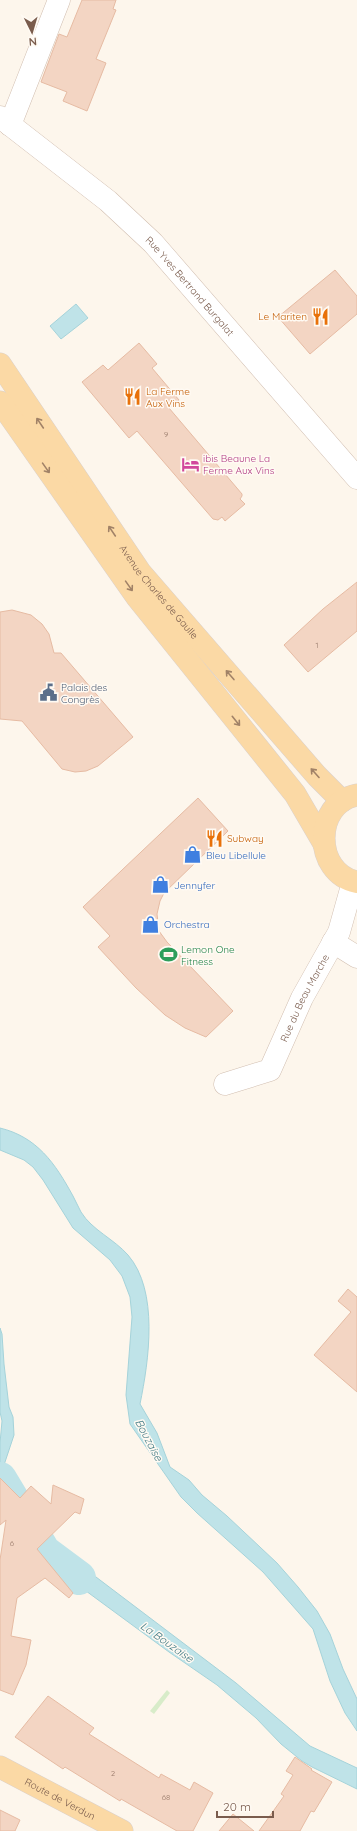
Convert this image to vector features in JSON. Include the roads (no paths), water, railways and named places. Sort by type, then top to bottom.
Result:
[{"type":"main road","name":"Avenue Charles de Gaulle","points":[[0,364],[140,572],[317,776],[349,798],[331,813],[325,826],[323,842]]},
{"type":"main road","name":"Avenue Charles de Gaulle","points":[[0,402],[136,596],[295,794],[323,842],[326,855],[332,866],[342,875],[355,882]]},
{"type":"main road","name":"Route de Verdun","points":[[0,1767],[121,1831]]},
{"type":"street","points":[[5,121],[59,0]]},
{"type":"street","name":"Rue Yves Bertrand Burgalat","points":[[5,121],[108,201],[153,244],[357,478]]},
{"type":"street","name":"Rue du Beau Marche","points":[[225,1084],[270,1070],[302,998],[339,932],[355,882]]},
{"type":"street","points":[[333,942],[357,957]]},
{"type":"water","points":[[76,304],[88,318],[61,339],[50,326]]},
{"type":"water","name":"Bouzaise","points":[[0,1128],[13,1132],[24,1138],[44,1153],[52,1162],[66,1184],[81,1212],[91,1224],[128,1255],[138,1270],[144,1287],[148,1306],[149,1326],[146,1367],[140,1404],[157,1433],[170,1467],[189,1480],[202,1495],[227,1516],[277,1563],[317,1611],[330,1634],[343,1669],[357,1699],[357,1731],[345,1713],[330,1681],[313,1629],[263,1572],[181,1497],[130,1424],[126,1395],[132,1317],[130,1297],[122,1276],[110,1260],[73,1228],[43,1180],[33,1167],[24,1160],[0,1150]]},
{"type":"water","points":[[0,1328],[2,1334],[9,1407],[13,1417],[14,1435],[2,1471],[3,1481],[0,1483],[0,1443],[2,1421],[0,1412]]},
{"type":"water","points":[[48,1544],[75,1565],[96,1577],[236,1683],[310,1746],[357,1768],[357,1789],[302,1761],[281,1744],[256,1718],[217,1685],[169,1652],[52,1566],[40,1551]]},
{"type":"waterway","name":"La Bouzaise","points":[[0,1479],[44,1552],[79,1578]]},
{"type":"place","name":"Le Mariten","points":[[320,316]]},
{"type":"place","name":"La Ferme Aux Vins","points":[[133,397]]},
{"type":"place","name":"ibis Beaune La Ferme Aux Vins","points":[[190,464]]},
{"type":"place","name":"Palais des Congrès","points":[[48,693]]},
{"type":"place","name":"Subway","points":[[214,838]]},
{"type":"place","name":"Bleu Libellule","points":[[193,855]]},
{"type":"place","name":"Jennyfer","points":[[161,885]]},
{"type":"place","name":"Orchestra","points":[[151,924]]},
{"type":"place","name":"Lemon One Fitness","points":[[168,955]]}]
